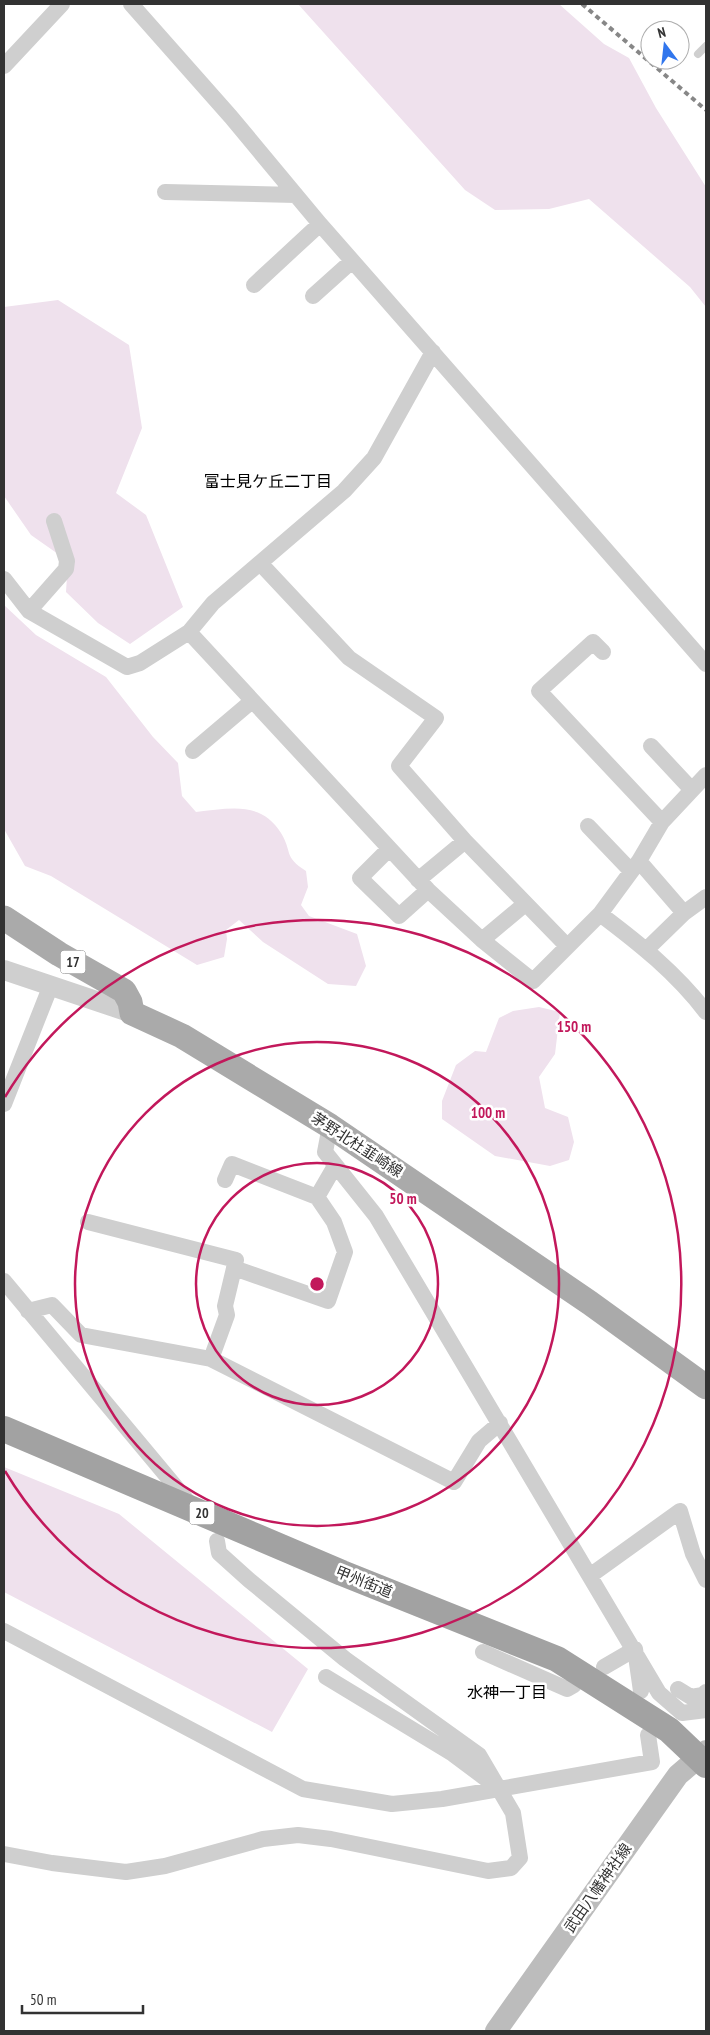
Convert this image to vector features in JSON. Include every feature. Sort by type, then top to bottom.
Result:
[{"type":"highway","name":"甲州街道","points":[[4,1428],[342,1573],[557,1659],[669,1730],[704,1758]]},
{"type":"main road","name":"17","points":[[4,918],[59,954],[124,991],[130,1002],[132,1013]]},
{"type":"main road","name":"茅野北杜韮崎線","points":[[132,1013],[182,1036],[330,1126],[590,1302],[706,1387]]},
{"type":"main road","name":"武田八幡神社線","points":[[496,2031],[678,1775],[704,1758]]},
{"type":"street","points":[[4,66],[62,4]]},
{"type":"street","points":[[131,4],[231,117],[352,261],[705,660]]},
{"type":"street","points":[[165,192],[296,195]]},
{"type":"street","points":[[254,286],[320,224]]},
{"type":"street","points":[[313,296],[352,261]]},
{"type":"street","points":[[4,579],[29,610],[128,667],[140,663],[189,632],[213,603],[344,491],[374,458],[433,352]]},
{"type":"street","points":[[29,610],[66,569],[67,560],[54,521]]},
{"type":"street","points":[[260,563],[349,658],[436,718],[399,766],[465,841],[567,946]]},
{"type":"street","points":[[189,632],[423,885],[482,940],[533,981],[600,914],[635,866],[662,822],[706,775]]},
{"type":"street","points":[[603,652],[593,642],[539,691],[662,822]]},
{"type":"street","points":[[193,752],[252,701]]},
{"type":"street","points":[[651,746],[692,790]]},
{"type":"street","points":[[588,826],[635,866],[684,913]]},
{"type":"street","points":[[390,849],[360,878],[398,916],[423,885],[465,841]]},
{"type":"street","points":[[647,949],[684,913],[706,897]]},
{"type":"street","points":[[482,940],[525,904]]},
{"type":"street","points":[[600,914],[647,949],[687,987],[706,1012]]},
{"type":"street","points":[[4,970],[132,1013]]},
{"type":"street","points":[[4,1104],[51,985]]},
{"type":"street","points":[[330,1126],[325,1152],[376,1216],[635,1649],[659,1693],[682,1713],[706,1710]]},
{"type":"street","points":[[225,1180],[232,1164],[318,1197],[334,1222],[345,1252],[328,1301],[234,1268]]},
{"type":"street","points":[[318,1197],[335,1166]]},
{"type":"street","points":[[88,1222],[236,1260],[225,1306],[227,1315],[211,1359]]},
{"type":"street","points":[[4,1281],[195,1510]]},
{"type":"street","points":[[28,1311],[52,1305],[81,1335],[211,1359],[454,1482],[479,1441],[500,1423]]},
{"type":"street","points":[[590,1575],[680,1511],[693,1554],[706,1580]]},
{"type":"street","points":[[4,1854],[52,1863],[126,1872],[165,1866],[263,1839],[298,1834],[488,1871],[511,1868],[520,1858],[513,1813],[479,1756],[345,1659],[219,1553],[217,1541]]},
{"type":"street","points":[[4,1631],[303,1789],[392,1804],[442,1800],[499,1788],[652,1762],[648,1735]]},
{"type":"street","points":[[604,1667],[635,1649]]},
{"type":"street","points":[[635,1649],[641,1691]]},
{"type":"street","points":[[483,1652],[567,1689],[574,1685]]},
{"type":"street","points":[[326,1677],[453,1754],[499,1788]]},
{"type":"street","points":[[678,1689],[691,1697],[704,1695],[706,1692]]},
{"type":"lane","points":[[698,54],[706,46]]},
{"type":"shaded area","points":[[298,4],[559,4],[604,44],[629,58],[656,108],[706,187],[706,307],[690,287],[589,199],[549,209],[495,210],[465,190]]},
{"type":"shaded area","points":[[58,300],[129,345],[142,428],[116,493],[146,515],[183,607],[130,644],[98,623],[66,592],[68,561],[31,535],[4,496],[4,307]]},
{"type":"shaded area","points":[[4,605],[36,635],[106,677],[153,737],[178,763],[182,796],[196,812],[243,809],[264,815],[273,822],[285,840],[291,858],[306,871],[308,887],[301,905],[309,916],[357,934],[366,966],[356,986],[328,984],[263,942],[239,920],[226,930],[227,939],[224,957],[197,965],[51,876],[25,866],[4,829]]},
{"type":"shaded area","points":[[539,1007],[560,1012],[555,1054],[539,1077],[545,1108],[568,1117],[574,1142],[569,1160],[550,1166],[495,1156],[442,1119],[442,1101],[456,1065],[475,1051],[486,1052],[499,1018],[513,1011]]},
{"type":"shaded area","points":[[4,1467],[119,1514],[308,1669],[272,1732],[4,1592]]},
{"type":"railway","points":[[582,4],[706,110]]},
{"type":"district","name":"富士見ケ丘二丁目","points":[[268,481]]},
{"type":"district","name":"水神一丁目","points":[[507,1692]]}]
